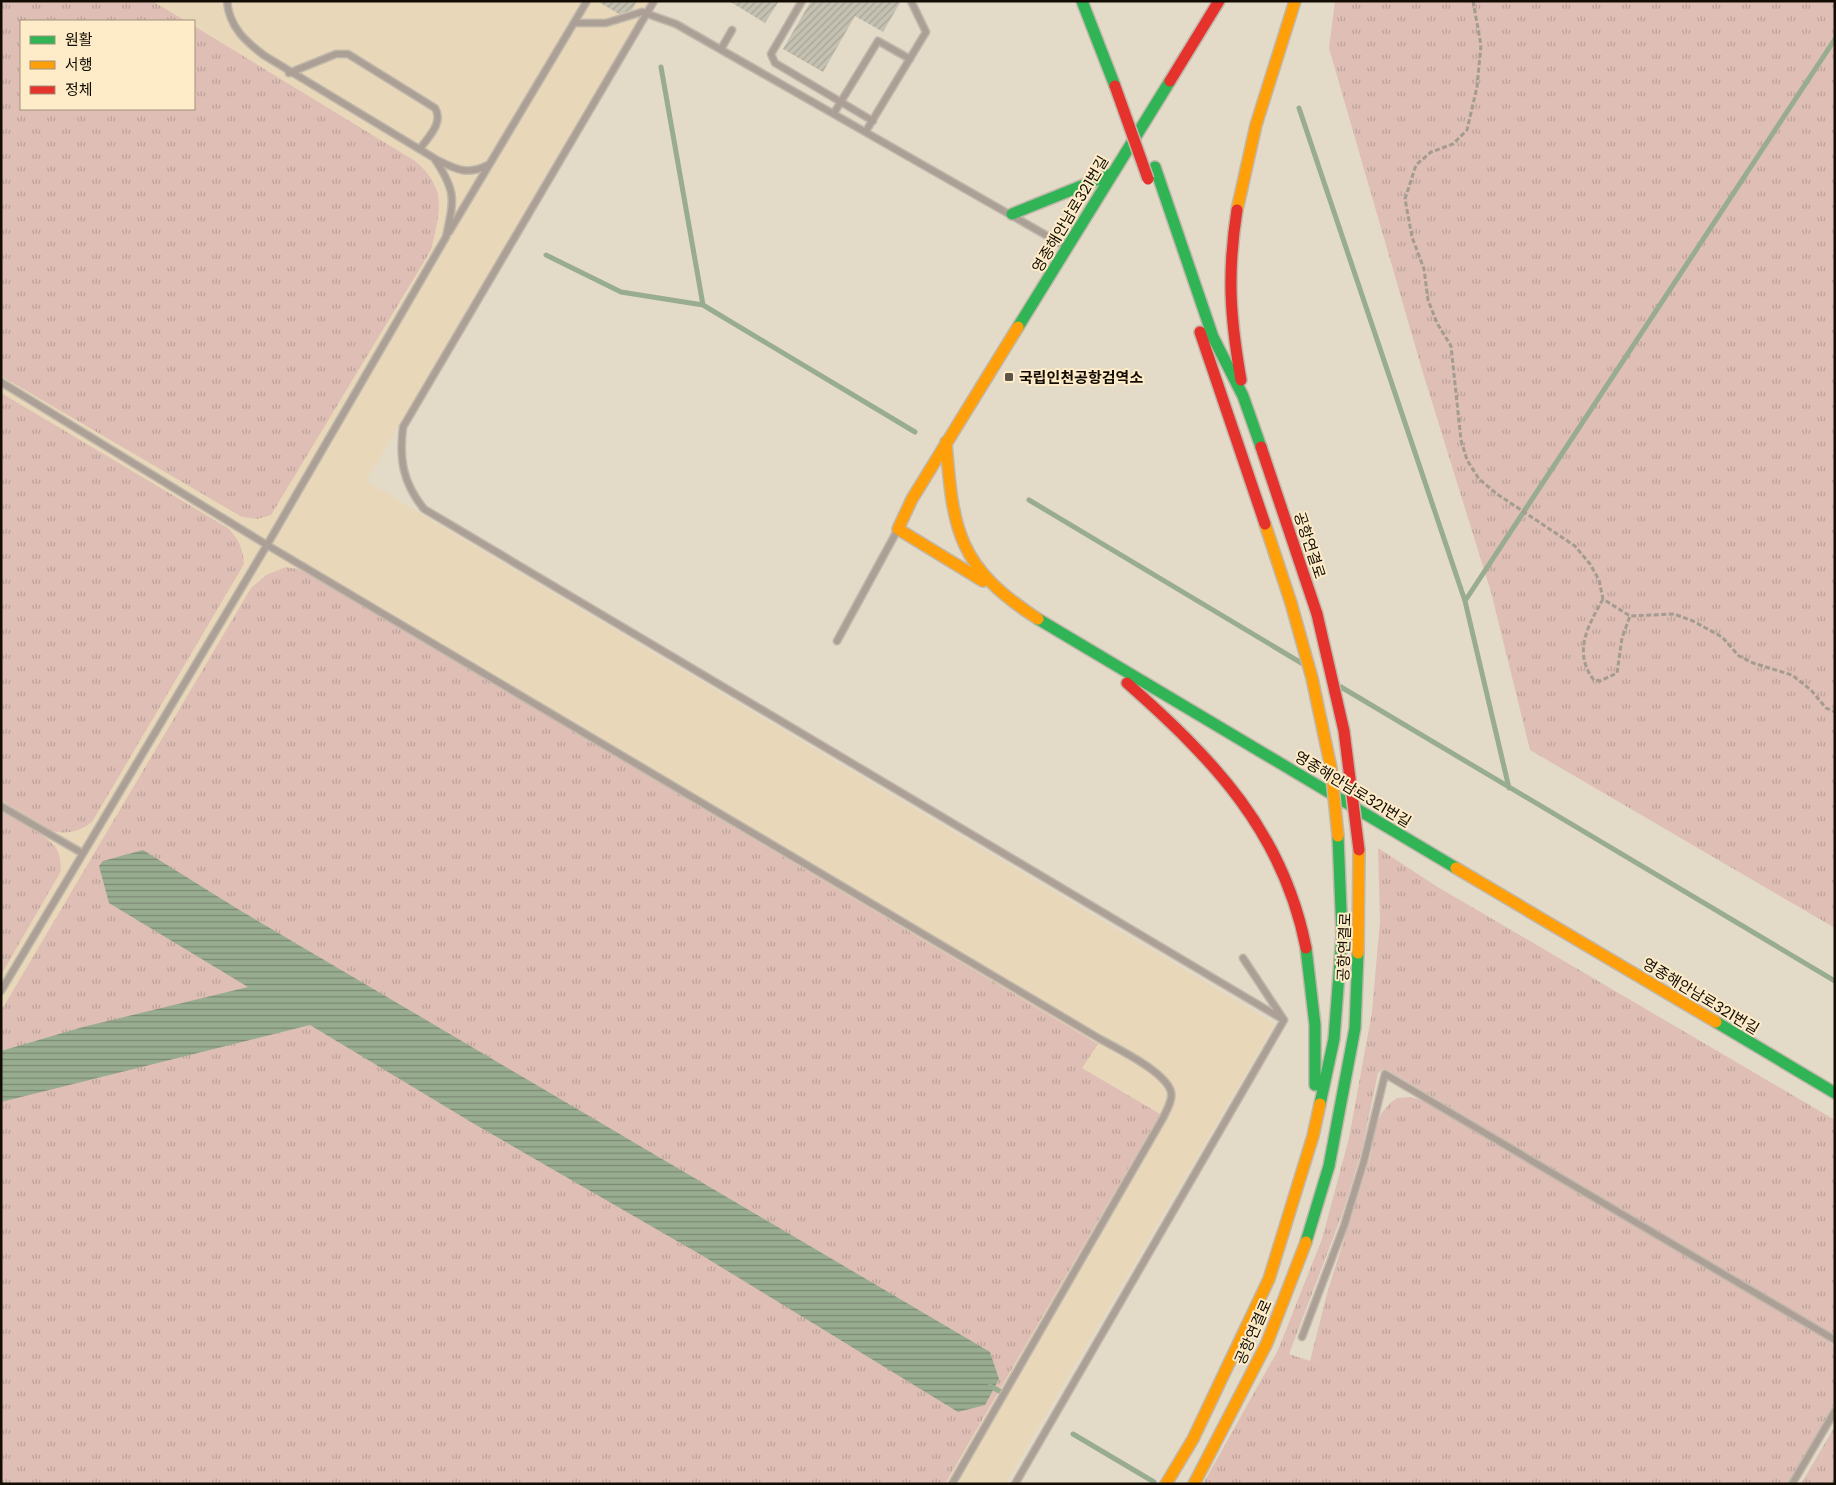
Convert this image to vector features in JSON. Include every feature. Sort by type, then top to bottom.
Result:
[{"type":"street","points":[[1082,1],[1120,82],[1155,167],[1213,337],[1243,396]]},
{"type":"street","points":[[1092,1],[1120,82]]},
{"type":"street","name":"영종해안남로321번길","points":[[898,529],[912,500],[946,442],[1068,248],[1111,174],[1219,1]]},
{"type":"street","points":[[1243,396],[1230,310],[1231,253],[1235,213],[1245,164],[1257,121],[1283,32],[1295,1]]},
{"type":"street","name":"공항연결로","points":[[1120,82],[1148,179],[1291,603],[1312,678],[1327,750],[1338,836],[1342,934],[1334,1039],[1313,1136],[1269,1279],[1192,1438],[1166,1484]]},
{"type":"street","points":[[1012,214],[1111,174]]},
{"type":"street","name":"공항연결로","points":[[1194,1484],[1208,1460],[1266,1343],[1303,1252],[1329,1166],[1355,1028],[1360,920],[1359,850],[1355,793],[1344,721],[1317,614],[1294,541],[1243,396]]},
{"type":"street","name":"영종해안남로321번길","points":[[946,442],[952,503],[961,538],[982,574],[1007,597],[1092,652],[1835,1092]]},
{"type":"street","points":[[898,529],[1007,597]]},
{"type":"street","points":[[1092,652],[1169,720],[1210,762],[1245,805],[1271,846],[1292,895],[1305,940],[1311,978],[1316,1025],[1313,1136]]},
{"type":"lane","points":[[227,1],[228,10],[241,38],[289,73],[434,158],[462,171],[477,171],[490,164]]},
{"type":"lane","points":[[1,991],[587,1]]},
{"type":"lane","points":[[654,1],[403,427],[400,448],[410,492],[424,509],[1284,1020]]},
{"type":"lane","points":[[802,1],[771,54],[776,63],[873,121]]},
{"type":"lane","points":[[866,131],[926,32],[912,1]]},
{"type":"lane","points":[[575,22],[606,22],[642,12],[676,24],[1012,214],[1068,248]]},
{"type":"lane","points":[[721,49],[732,30]]},
{"type":"lane","points":[[834,113],[878,41],[910,59]]},
{"type":"lane","points":[[289,73],[336,54],[348,54],[435,108],[439,115],[438,123],[420,149]]},
{"type":"lane","points":[[434,158],[448,179],[452,191],[452,206],[446,237]]},
{"type":"lane","points":[[1,382],[267,544],[1141,1063],[1164,1080],[1171,1092],[1170,1102],[1163,1118],[952,1484]]},
{"type":"lane","points":[[837,641],[898,529]]},
{"type":"lane","points":[[1,806],[82,853]]},
{"type":"lane","points":[[1243,958],[1284,1020]]},
{"type":"lane","points":[[1015,1484],[1284,1020]]},
{"type":"lane","points":[[1302,1337],[1344,1226],[1364,1161],[1385,1074],[1835,1340]]},
{"type":"lane","points":[[1792,1484],[1835,1411]]},
{"type":"path","points":[[1473,1],[1481,45],[1478,87],[1467,130],[1453,144],[1431,152],[1416,165],[1405,199],[1412,237],[1424,269],[1428,300],[1437,323],[1451,346],[1461,440],[1467,460],[1478,479],[1497,494],[1575,546],[1590,564],[1599,580],[1603,599],[1590,622],[1584,641],[1582,660],[1593,679],[1600,682],[1616,673],[1622,638],[1630,616]]},
{"type":"path","points":[[1603,599],[1630,616],[1674,614],[1693,621],[1722,637],[1739,656],[1753,663],[1792,675],[1811,690],[1826,708],[1835,712]]},
{"type":"shaded area","points":[[1,1],[649,1],[366,481],[1275,1024],[1005,1484],[1,1484]]},
{"type":"shaded area","points":[[143,850],[241,911],[990,1352],[999,1379],[985,1405],[958,1412],[703,1256],[476,1125],[310,1025],[1,1102],[1,1051],[83,1027],[248,987],[109,903],[99,866],[103,861]]},
{"type":"green space","points":[[1,1],[152,1],[184,20],[20,20],[20,110],[195,110],[195,27],[415,161],[433,181],[437,191],[439,213],[431,250],[271,515],[257,519],[242,517],[1,376]]},
{"type":"green space","points":[[1335,1],[1835,1],[1835,928],[1530,750],[1491,592],[1423,373],[1329,48]]},
{"type":"green space","points":[[1,393],[228,528],[240,544],[244,564],[92,822],[83,828],[69,832],[53,831],[1,800]]},
{"type":"green space","points":[[286,567],[298,569],[317,579],[1098,1044],[1082,1068],[1160,1114],[945,1484],[1,1484],[1,1011],[251,588],[266,575]]},
{"type":"green space","points":[[1,810],[38,832],[56,848],[59,853],[61,871],[1,975]]},
{"type":"green space","points":[[1378,848],[1436,886],[1835,1120],[1835,1336],[1389,1071],[1382,1070],[1378,1073],[1362,1150],[1343,1212],[1289,1354],[1310,1361],[1328,1290],[1370,1158],[1376,1127],[1381,1114],[1389,1104],[1397,1098],[1411,1097],[1427,1102],[1828,1340],[1835,1347],[1835,1403],[1787,1484],[1203,1484],[1278,1350],[1322,1239],[1349,1138],[1372,1012],[1380,921]]},
{"type":"green space","points":[[1835,1426],[1835,1484],[1801,1484]]},
{"type":"building","points":[[597,1],[637,1],[632,10],[619,14]]},
{"type":"building","points":[[729,1],[779,1],[765,23]]},
{"type":"building","points":[[811,1],[901,1],[883,32],[855,16],[823,72],[783,49]]},
{"type":"waterway","points":[[1465,601],[1835,39]]},
{"type":"waterway","points":[[661,67],[703,305]]},
{"type":"waterway","points":[[1299,108],[1465,601],[1509,788]]},
{"type":"waterway","points":[[546,255],[621,292],[703,305],[915,432]]},
{"type":"waterway","points":[[1029,500],[1303,664]]},
{"type":"waterway","points":[[1341,687],[1835,981]]},
{"type":"waterway","points":[[990,1386],[1001,1392]]},
{"type":"waterway","points":[[1073,1434],[1154,1482]]},
{"type":"traffic: fast","points":[[1082,1],[1115,86]]},
{"type":"traffic: fast","points":[[1018,327],[1170,81]]},
{"type":"traffic: fast","points":[[1155,167],[1213,337],[1243,396],[1261,447]]},
{"type":"traffic: fast","points":[[1012,214],[1111,174]]},
{"type":"traffic: fast","points":[[1038,619],[1456,868]]},
{"type":"traffic: fast","points":[[1320,1104],[1334,1039],[1342,935],[1338,836]]},
{"type":"traffic: fast","points":[[1306,948],[1315,1025],[1315,1085]]},
{"type":"traffic: fast","points":[[1306,1242],[1329,1166],[1355,1028],[1358,953]]},
{"type":"traffic: fast","points":[[1716,1022],[1835,1093]]},
{"type":"traffic: slow","points":[[1237,210],[1256,125],[1295,1]]},
{"type":"traffic: slow","points":[[983,581],[898,529],[912,499],[1018,327]]},
{"type":"traffic: slow","points":[[946,442],[952,500],[957,524],[965,545],[976,564],[991,582],[1011,600],[1038,619]]},
{"type":"traffic: slow","points":[[1265,524],[1291,603]]},
{"type":"traffic: slow","points":[[1291,603],[1312,678],[1331,768],[1338,836]]},
{"type":"traffic: slow","points":[[1358,953],[1359,850]]},
{"type":"traffic: slow","points":[[1456,868],[1716,1022]]},
{"type":"traffic: slow","points":[[1166,1484],[1193,1439],[1269,1279],[1313,1136],[1320,1104]]},
{"type":"traffic: slow","points":[[1194,1484],[1267,1343],[1306,1242]]},
{"type":"traffic: jam","points":[[1170,81],[1219,1]]},
{"type":"traffic: jam","points":[[1115,86],[1148,179]]},
{"type":"traffic: jam","points":[[1237,210],[1232,255],[1231,295],[1234,336],[1241,380]]},
{"type":"traffic: jam","points":[[1200,332],[1265,524]]},
{"type":"traffic: jam","points":[[1261,447],[1317,614]]},
{"type":"traffic: jam","points":[[1317,614],[1344,731],[1359,850]]},
{"type":"traffic: jam","points":[[1127,683],[1188,740],[1240,800],[1262,833],[1280,868],[1295,906],[1306,948]]},
{"type":"place","name":"국립인천공항검역소","points":[[1009,377]]}]
